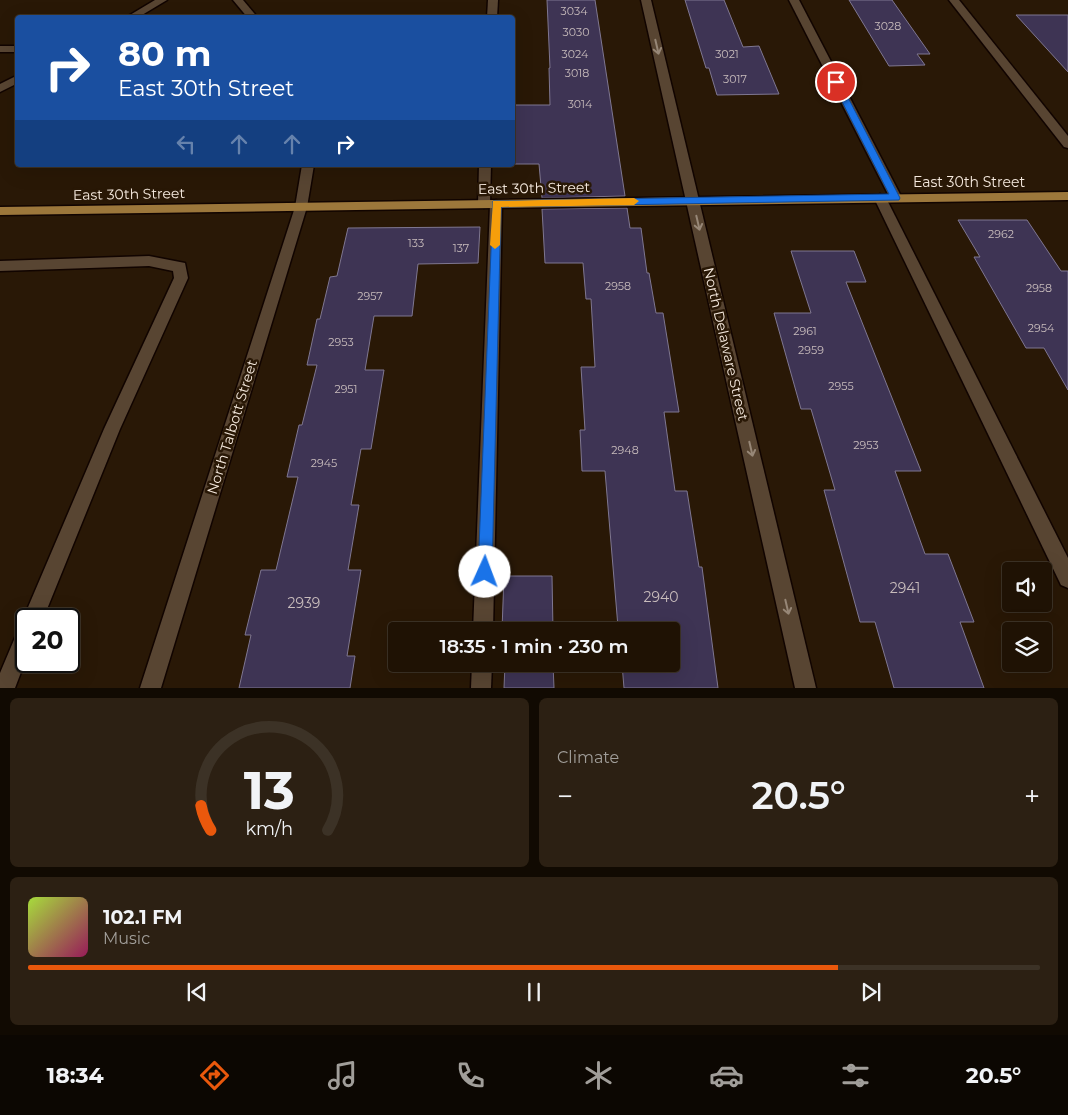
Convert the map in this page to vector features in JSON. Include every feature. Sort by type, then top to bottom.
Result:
[{"type":"main road","name":"East 30th Street","points":[[0,211],[1068,196]]},
{"type":"street","points":[[134,15],[160,1],[170,0]]},
{"type":"street","points":[[492,15],[493,0]]},
{"type":"street","name":"North Delaware Street","points":[[646,0],[806,688]]},
{"type":"street","points":[[794,0],[1068,578]]},
{"type":"street","points":[[954,0],[1068,144]]},
{"type":"street","points":[[236,2],[251,15]]},
{"type":"street","points":[[0,49],[15,49]]},
{"type":"street","points":[[0,89],[15,80]]},
{"type":"street","name":"North Talbott Street","points":[[150,688],[301,207],[308,167]]},
{"type":"street","points":[[483,622],[490,204],[485,167]]},
{"type":"street","points":[[0,266],[149,261],[180,267],[181,278],[112,429],[38,608]]},
{"type":"street","points":[[4,688],[15,662]]},
{"type":"street","points":[[482,672],[482,688]]},
{"type":"building","points":[[547,0],[595,0],[625,196],[542,198],[539,164],[515,164],[515,105],[550,105]]},
{"type":"building","points":[[685,0],[724,0],[743,47],[759,46],[779,94],[717,95],[709,68],[706,68]]},
{"type":"building","points":[[849,0],[892,0],[930,54],[917,54],[925,65],[889,66]]},
{"type":"building","points":[[1016,15],[1068,15],[1068,72]]},
{"type":"building","points":[[627,208],[630,228],[641,228],[647,273],[649,273],[656,313],[663,313],[679,412],[664,412],[675,491],[687,491],[699,567],[702,567],[718,688],[624,688],[623,672],[680,672],[680,622],[618,622],[605,471],[582,471],[580,430],[585,430],[581,367],[595,367],[591,299],[586,299],[583,263],[545,263],[542,209]]},
{"type":"building","points":[[958,220],[1027,220],[1061,271],[1068,271],[1068,390],[1044,348],[1026,348],[974,257],[980,257]]},
{"type":"building","points":[[480,227],[478,263],[418,264],[412,316],[374,316],[365,370],[384,370],[371,449],[361,449],[351,505],[359,505],[348,570],[361,570],[347,656],[355,656],[350,688],[239,688],[251,635],[245,635],[261,570],[276,570],[298,477],[287,477],[299,425],[302,425],[317,365],[307,365],[317,319],[320,319],[330,277],[337,276],[348,228]]},
{"type":"building","points":[[791,251],[854,251],[866,282],[846,282],[921,471],[895,471],[925,554],[948,554],[974,622],[960,622],[984,688],[894,688],[875,622],[860,622],[824,490],[835,490],[811,409],[801,409],[774,313],[811,313]]},
{"type":"building","points":[[504,576],[552,576],[553,622],[502,622]]},
{"type":"building","points":[[505,672],[553,672],[554,688],[504,688]]},
{"type":"slow traffic","points":[[495,245],[496,204],[634,201]]},
{"type":"route","points":[[485,572],[496,204],[896,198],[836,82]]}]
